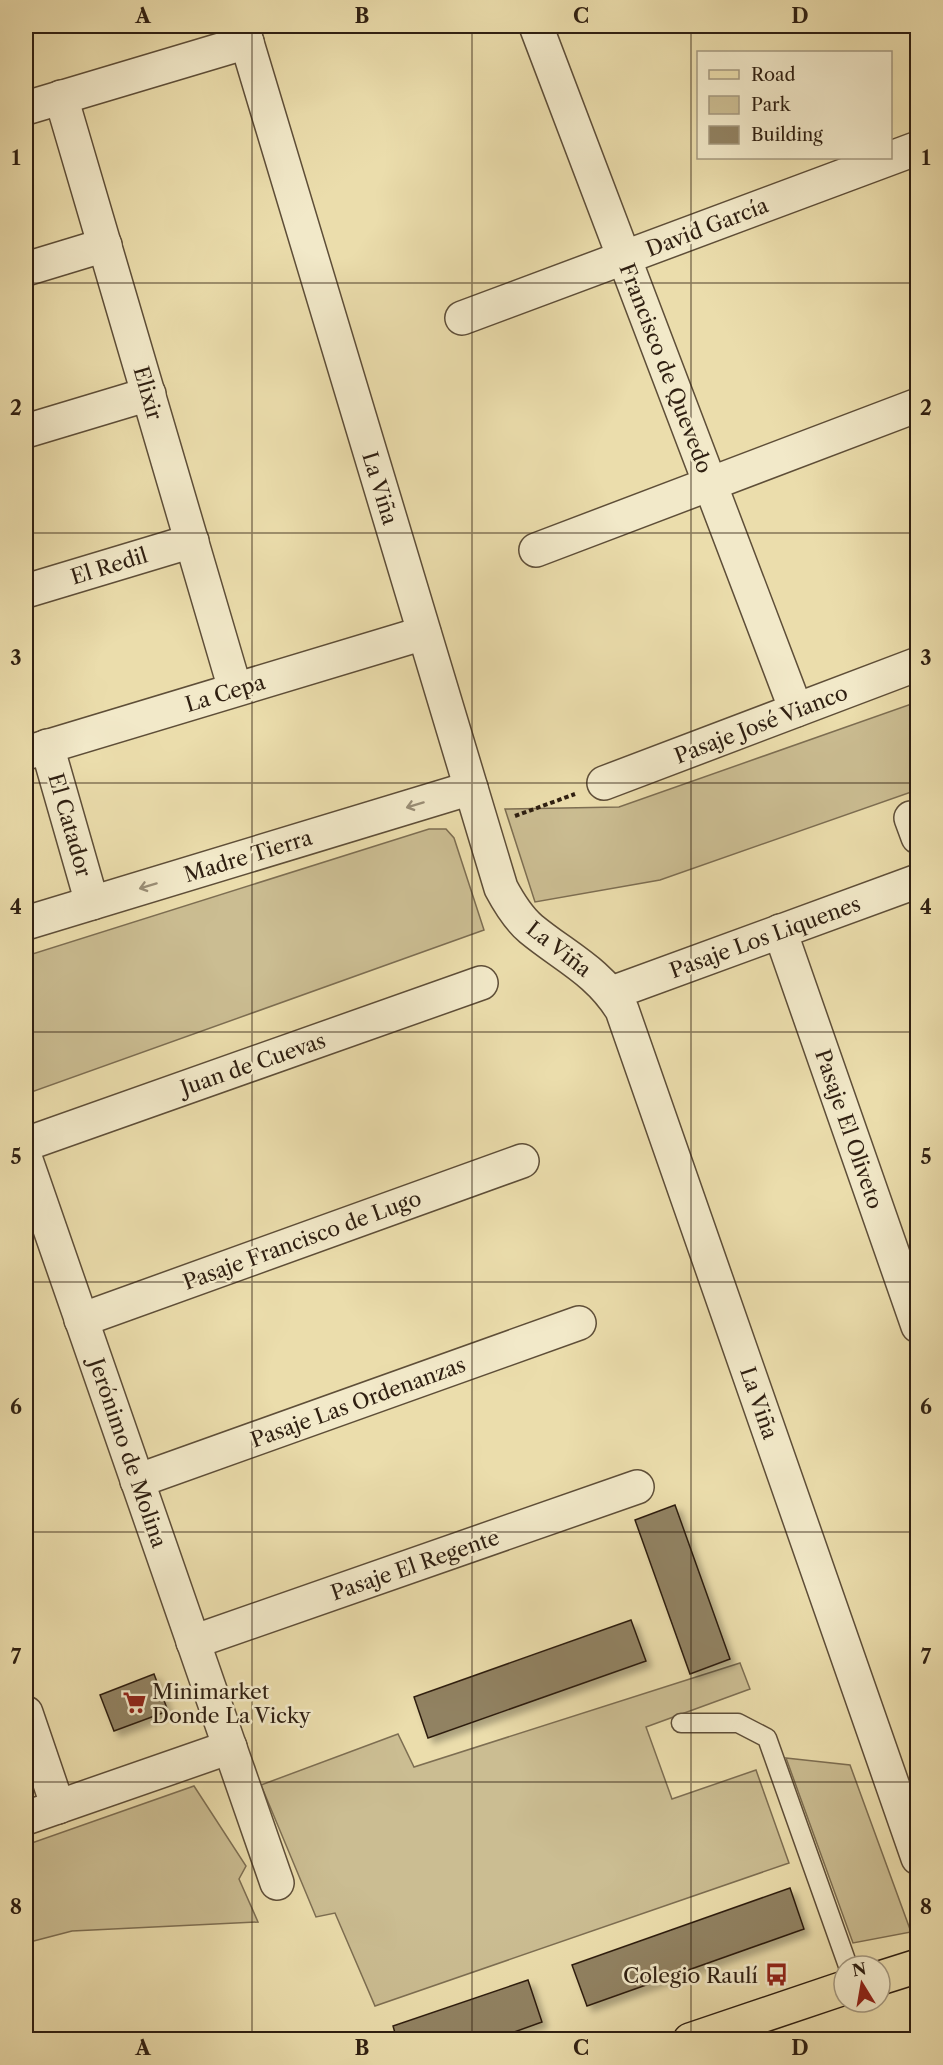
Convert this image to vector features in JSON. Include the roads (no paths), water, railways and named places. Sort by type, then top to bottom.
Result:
[{"type":"main road","points":[[892,1974],[918,1966]]},
{"type":"main road","points":[[690,2040],[832,1992]]},
{"type":"street","name":"Francisco de Quevedo","points":[[542,27],[624,258],[796,711]]},
{"type":"street","points":[[26,108],[244,34]]},
{"type":"street","name":"La Viña","points":[[244,34],[501,888],[519,917],[531,929],[601,981],[612,993],[622,1010],[907,1796],[918,1858]]},
{"type":"street","name":"Elixir","points":[[61,98],[235,689]]},
{"type":"street","name":"David García","points":[[892,158],[918,148]]},
{"type":"street","name":"David García","points":[[462,318],[889,159]]},
{"type":"street","points":[[26,269],[105,245]]},
{"type":"street","points":[[26,431],[148,394]]},
{"type":"street","points":[[536,550],[918,405]]},
{"type":"street","name":"El Redil","points":[[26,591],[192,541]]},
{"type":"street","name":"La Cepa","points":[[36,750],[424,633]]},
{"type":"street","name":"Pasaje José Vianco","points":[[604,783],[918,664]]},
{"type":"street","name":"El Catador","points":[[36,750],[92,903]]},
{"type":"street","name":"Madre Tierra","points":[[26,923],[471,788]]},
{"type":"street","name":"Pasaje Los Liquenes","points":[[612,993],[918,881]]},
{"type":"street","name":"Pasaje El Oliveto","points":[[780,931],[918,1326]]},
{"type":"street","name":"Juan de Cuevas","points":[[26,1144],[481,983]]},
{"type":"street","name":"Jerónimo de Molina","points":[[26,1160],[277,1883]]},
{"type":"street","name":"Pasaje Francisco de Lugo","points":[[81,1320],[522,1161]]},
{"type":"street","name":"Pasaje Las Ordenanzas","points":[[137,1481],[579,1323]]},
{"type":"street","name":"Pasaje El Regente","points":[[193,1642],[637,1487]]},
{"type":"street","points":[[26,1713],[58,1807]]},
{"type":"street","points":[[26,1818],[230,1747]]},
{"type":"lane","points":[[681,1723],[738,1723],[767,1738],[844,1954]]},
{"type":"place","name":"Minimarket Donde La Vicky","points":[[134,1703]]},
{"type":"place","name":"Colegio Raulí","points":[[776,1975]]}]
